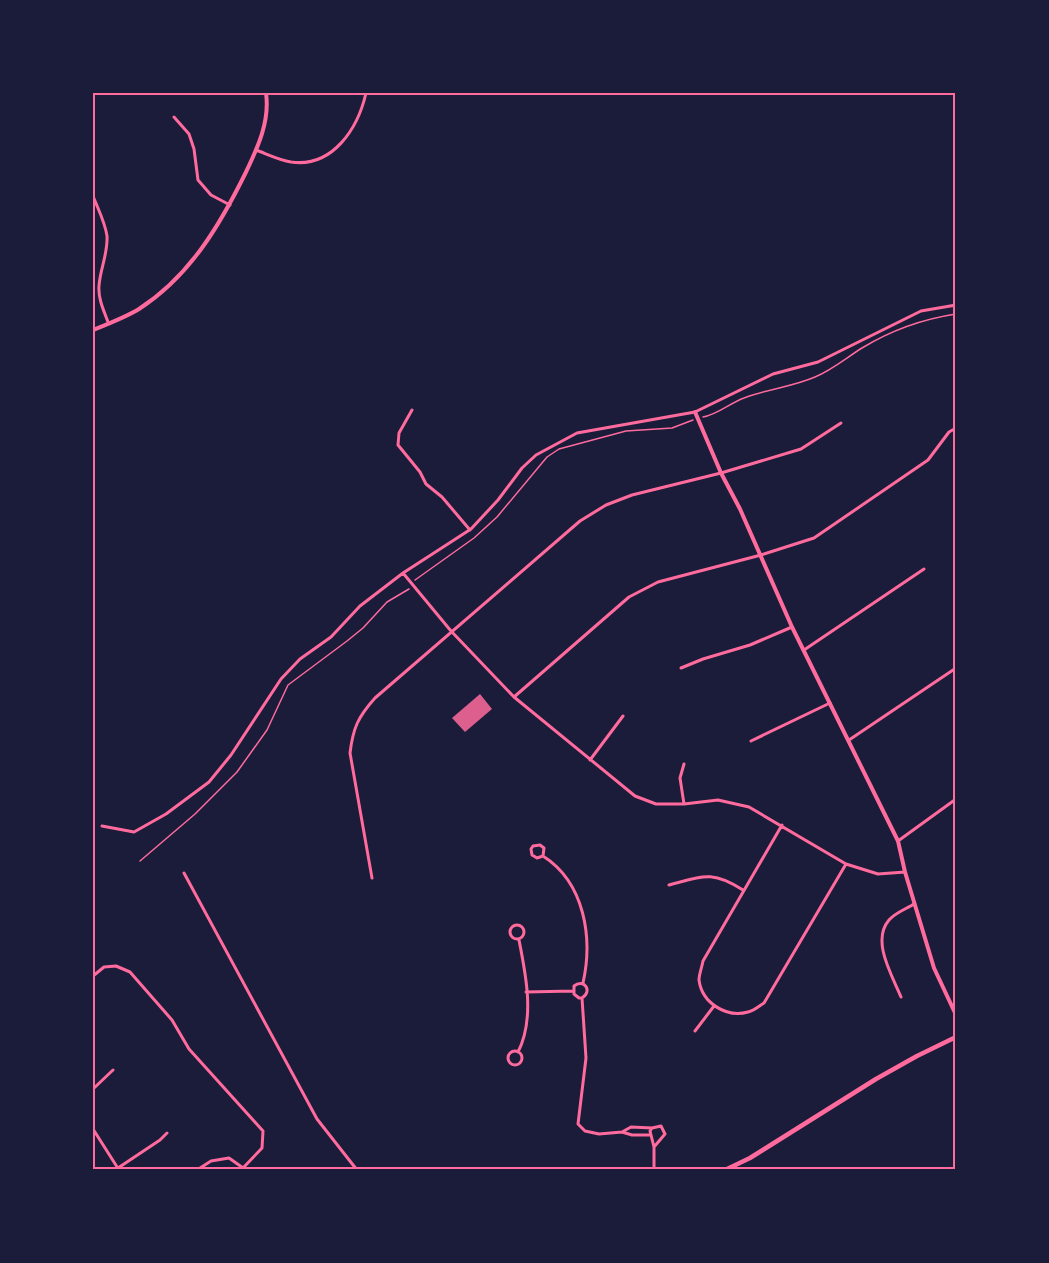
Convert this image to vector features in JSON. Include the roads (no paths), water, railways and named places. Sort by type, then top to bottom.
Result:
[{"type":"main road","points":[[725,1170],[750,1158],[917,1056],[956,1037]]},
{"type":"street","points":[[93,330],[137,310],[174,280],[208,242],[230,206],[256,150],[267,112],[266,93]]},
{"type":"street","points":[[256,150],[289,162],[309,161],[329,154],[340,146],[353,128],[362,111],[366,93]]},
{"type":"street","points":[[174,117],[189,134],[194,149],[198,180],[211,195],[230,206]]},
{"type":"street","points":[[93,196],[103,220],[106,235],[107,250],[99,288],[108,322]]},
{"type":"street","points":[[102,826],[134,832],[166,814],[208,782],[231,755],[281,679],[300,659],[331,637],[360,606],[403,573],[470,530],[498,500],[522,468],[536,455],[577,433],[695,412],[773,374],[818,362],[921,311],[956,305]]},
{"type":"street","points":[[412,410],[399,433],[398,445],[420,472],[426,484],[442,497],[470,530]]},
{"type":"street","points":[[695,412],[792,627],[898,841],[934,968],[956,1015]]},
{"type":"street","points":[[372,878],[351,760],[352,735],[359,718],[375,698],[580,521],[606,505],[632,495],[721,473],[801,449],[840,423]]},
{"type":"street","points":[[514,697],[629,597],[658,582],[761,555],[814,537],[928,460],[949,432],[956,428]]},
{"type":"street","points":[[803,650],[924,569]]},
{"type":"street","points":[[403,573],[451,631],[514,697],[634,796],[656,804],[684,804],[718,800],[749,807],[846,864],[878,874],[905,872]]},
{"type":"street","points":[[681,668],[750,645],[792,627]]},
{"type":"street","points":[[849,740],[956,669]]},
{"type":"street","points":[[751,741],[830,703]]},
{"type":"street","points":[[590,760],[623,716]]},
{"type":"street","points":[[684,764],[680,778],[684,804]]},
{"type":"street","points":[[898,841],[956,799]]},
{"type":"street","points":[[782,825],[703,961],[699,979],[704,995],[714,1006],[732,1014],[749,1012],[765,1003],[846,864]]},
{"type":"street","points":[[540,845],[544,848],[543,856],[537,858],[532,855],[533,846],[540,845]]},
{"type":"street","points":[[543,856],[553,863],[568,882],[585,920],[588,951],[583,983],[588,991],[587,995],[582,998],[576,997],[573,991]]},
{"type":"street","points":[[184,873],[317,1119],[357,1170]]},
{"type":"street","points":[[669,885],[705,875],[726,879],[744,891]]},
{"type":"street","points":[[901,998],[882,948],[882,933],[890,918],[914,904]]},
{"type":"street","points":[[518,1052],[525,1035],[526,992],[519,940],[524,930],[522,926],[514,926],[509,933],[514,940],[519,940]]},
{"type":"street","points":[[93,976],[104,967],[116,966],[130,972],[172,1020],[189,1049],[262,1131],[262,1148],[245,1169],[229,1158],[211,1161],[197,1170]]},
{"type":"street","points":[[573,991],[578,983],[583,983]]},
{"type":"street","points":[[526,992],[573,991]]},
{"type":"street","points":[[582,998],[586,1058],[578,1124],[592,1133],[622,1132],[632,1135],[650,1135]]},
{"type":"street","points":[[695,1031],[714,1006]]},
{"type":"street","points":[[514,1050],[518,1052],[521,1055],[520,1063],[513,1065],[507,1059],[508,1055],[514,1050]]},
{"type":"street","points":[[93,1089],[113,1070]]},
{"type":"street","points":[[622,1132],[631,1127],[661,1126],[664,1134],[654,1147]]},
{"type":"street","points":[[652,1128],[650,1135],[654,1147],[654,1170]]},
{"type":"street","points":[[93,1129],[117,1169],[160,1140],[167,1132]]}]
